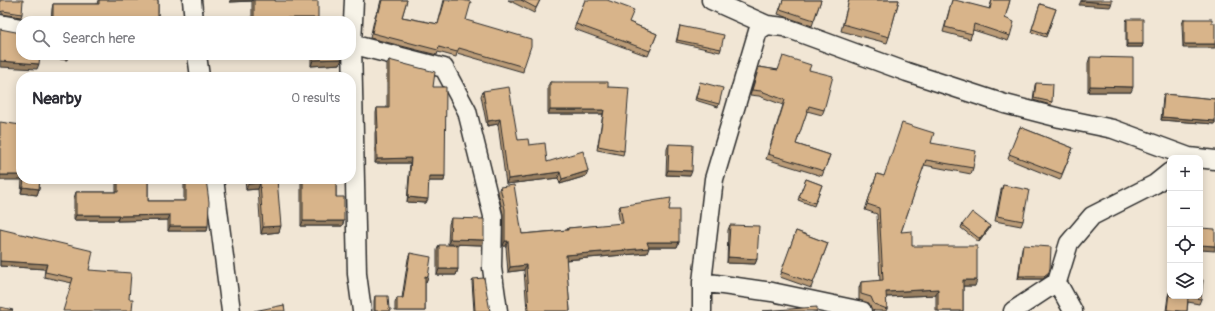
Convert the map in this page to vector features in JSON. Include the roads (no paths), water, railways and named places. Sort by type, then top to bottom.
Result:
[{"type":"street","points":[[192,0],[194,16]]},
{"type":"street","points":[[353,16],[354,0]]},
{"type":"street","points":[[711,0],[767,25],[784,27],[907,72],[1005,104],[1060,118],[1113,129],[1183,155]]},
{"type":"street","points":[[0,24],[16,27]]},
{"type":"street","points":[[702,311],[702,282],[714,179],[758,31],[767,25]]},
{"type":"street","points":[[356,45],[444,68],[467,111],[492,216],[492,268],[498,311]]},
{"type":"street","points":[[198,60],[199,72]]},
{"type":"street","points":[[352,60],[353,72]]},
{"type":"street","points":[[1203,159],[1215,160]]},
{"type":"street","points":[[1013,311],[1057,282],[1069,243],[1092,216],[1155,184],[1167,174]]},
{"type":"street","points":[[215,184],[231,311]]},
{"type":"street","points":[[355,184],[357,274],[362,311]]},
{"type":"street","points":[[702,282],[772,292],[862,311]]},
{"type":"street","points":[[1057,282],[1073,311]]}]
